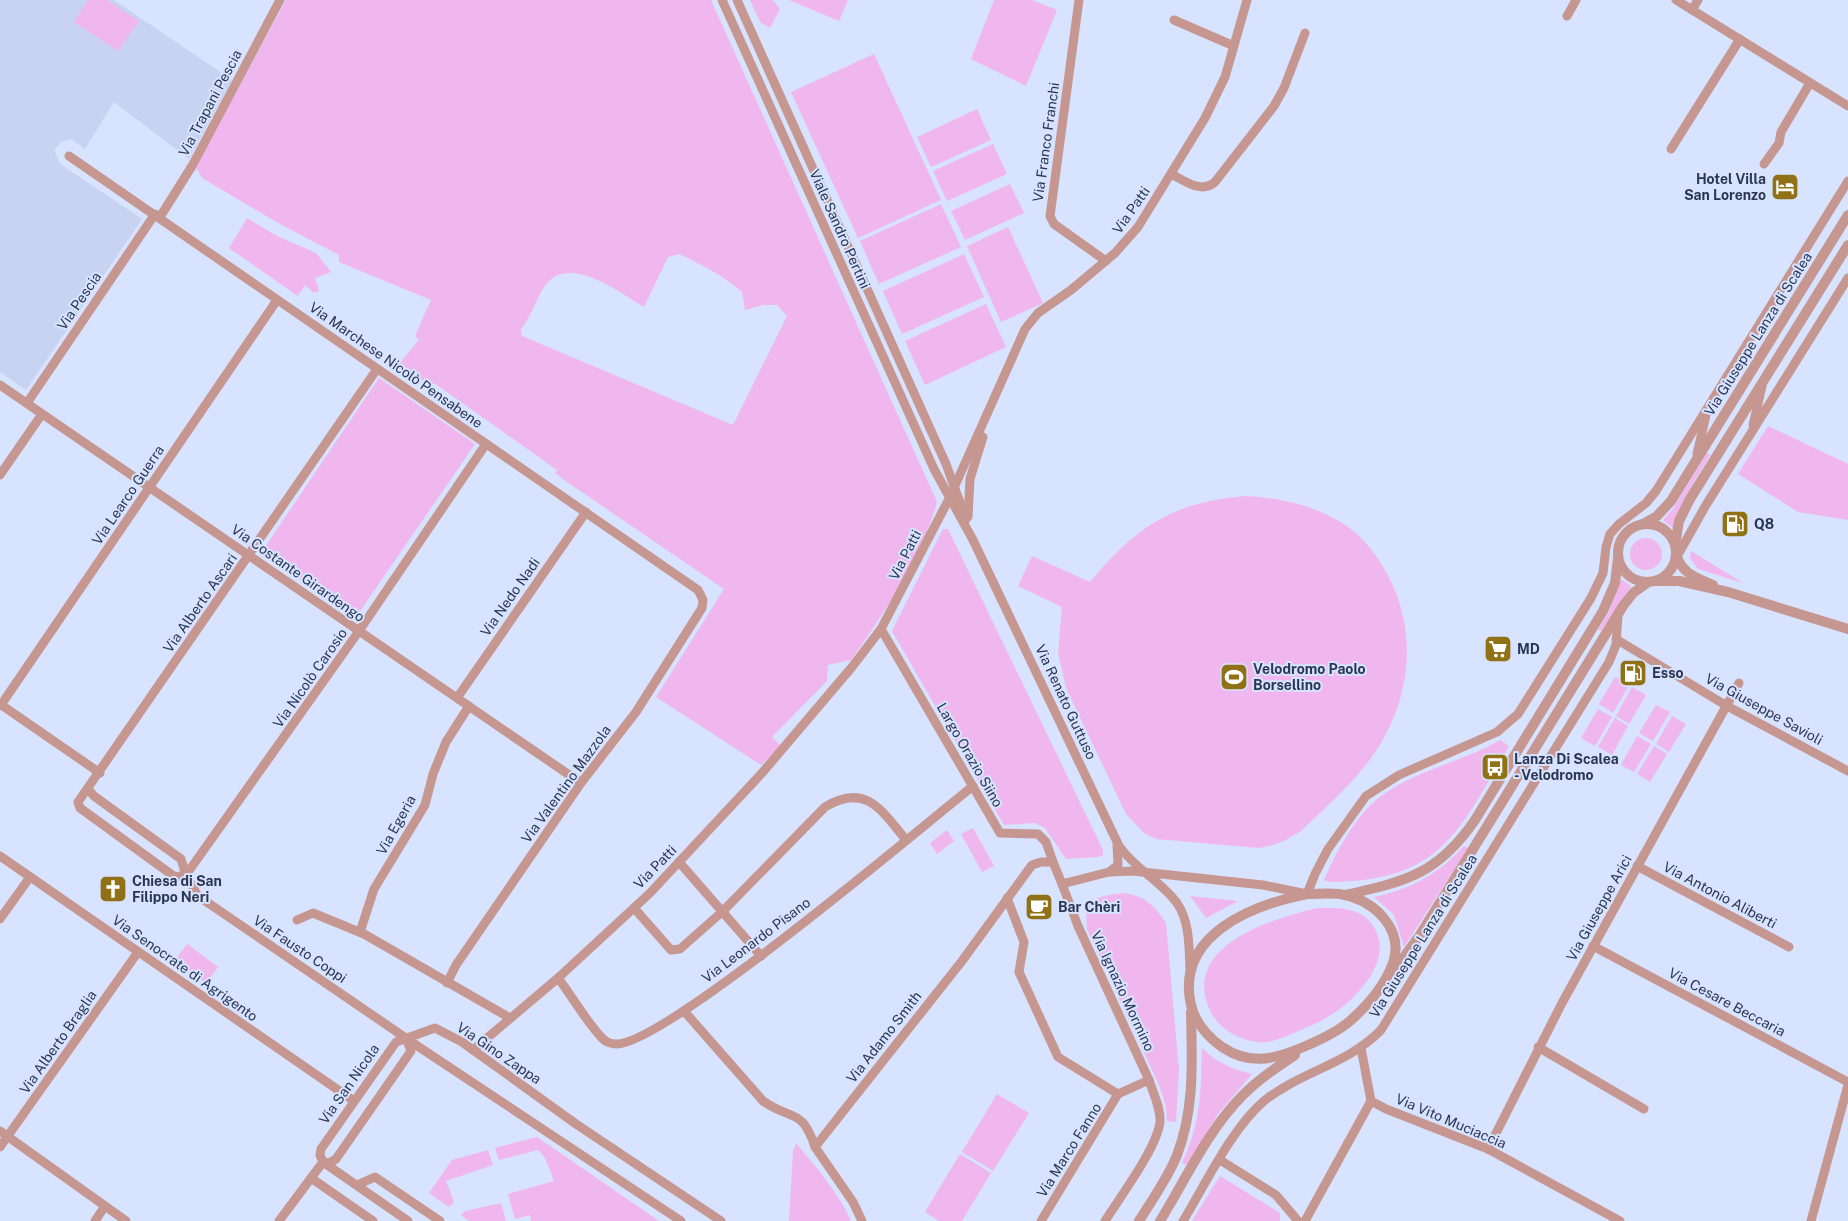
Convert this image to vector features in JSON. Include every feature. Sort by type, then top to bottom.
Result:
[{"type":"street","name":"Via Trapani Pescia","points":[[157,216],[192,166],[280,0]]},
{"type":"street","name":"Viale Sandro Pertini","points":[[722,0],[949,499]]},
{"type":"street","name":"Viale Sandro Pertini","points":[[737,0],[946,464]]},
{"type":"street","name":"Via Franco Franchi","points":[[1079,0],[1050,216],[1054,224],[1106,261]]},
{"type":"street","name":"Via Patti","points":[[473,1050],[558,978],[634,908],[679,862],[762,773],[852,667],[881,629],[955,487],[1030,321],[1106,261],[1132,235],[1205,118],[1221,85],[1247,0]]},
{"type":"street","points":[[1567,16],[1576,0]]},
{"type":"street","points":[[1676,0],[1848,106]]},
{"type":"street","points":[[1692,10],[1698,0]]},
{"type":"street","points":[[1174,20],[1234,46]]},
{"type":"street","points":[[1171,174],[1201,188],[1216,182],[1274,106],[1284,88],[1305,32]]},
{"type":"street","points":[[1671,149],[1740,39]]},
{"type":"street","points":[[1764,164],[1779,143],[1781,132],[1810,83]]},
{"type":"street","name":"Via Marchese Nicolò Pensabene","points":[[69,156],[698,590],[703,600]]},
{"type":"street","name":"Via Giuseppe Lanza di Scalea","points":[[1307,894],[1328,849],[1366,796],[1398,775],[1503,729],[1518,714],[1596,589],[1603,573],[1606,547],[1610,534],[1618,524],[1646,503],[1656,491],[1848,181]]},
{"type":"street","name":"Via Giuseppe Lanza di Scalea","points":[[1644,524],[1657,516],[1667,506],[1848,215]]},
{"type":"street","name":"Via Pescia","points":[[27,403],[157,216]]},
{"type":"street","points":[[1652,582],[1670,571],[1675,554],[1676,529],[1686,508],[1848,245]]},
{"type":"street","points":[[1675,554],[1848,278]]},
{"type":"street","name":"Via Learco Guerra","points":[[0,705],[277,300]]},
{"type":"street","name":"Via Alberto Ascari","points":[[186,875],[175,877],[80,808],[78,802],[100,773],[377,369]]},
{"type":"street","points":[[972,538],[968,508],[970,480],[1004,377]]},
{"type":"street","points":[[1749,437],[1763,382]]},
{"type":"street","name":"Via Costante Girardengo","points":[[0,384],[581,784]]},
{"type":"street","name":"Via Giuseppe Lanza di Scalea","points":[[1691,468],[1699,450],[1706,412],[1710,404]]},
{"type":"street","points":[[0,475],[42,414]]},
{"type":"street","name":"Via Nicolò Carosio","points":[[186,875],[359,631],[486,444]]},
{"type":"street","name":"Via Renato Guttuso","points":[[946,464],[972,538]]},
{"type":"street","name":"Via Renato Guttuso","points":[[949,499],[972,538],[1112,832],[1128,858],[1141,872],[1166,892],[1181,910],[1188,934],[1190,975]]},
{"type":"street","name":"Via Nedo Nadi","points":[[457,698],[586,512]]},
{"type":"street","points":[[1728,592],[1687,573],[1675,554],[1665,530],[1654,525],[1644,524],[1630,530],[1623,537],[1619,545],[1618,558],[1623,570],[1630,578],[1652,582],[1679,581],[1728,592],[1848,629]]},
{"type":"street","name":"Via Giuseppe Lanza di Scalea","points":[[1344,895],[1406,880],[1446,856],[1475,820],[1606,604],[1615,582],[1618,558]]},
{"type":"street","name":"Via Giuseppe Lanza di Scalea","points":[[1372,999],[1420,935],[1620,610],[1631,595],[1652,582]]},
{"type":"street","name":"Via Valentino Mazzola","points":[[447,983],[456,965],[581,784],[636,712],[702,608],[703,600]]},
{"type":"street","name":"Via Giuseppe Lanza di Scalea","points":[[1183,1221],[1245,1122],[1264,1101],[1361,1048],[1372,1040],[1388,1020],[1609,662],[1613,654],[1620,610]]},
{"type":"street","name":"Largo Orazio Siino","points":[[881,629],[1000,833],[1038,834],[1046,842],[1053,862]]},
{"type":"street","name":"Via Giuseppe Savioli","points":[[1616,639],[1727,706],[1848,771]]},
{"type":"street","points":[[1539,683],[1554,692]]},
{"type":"street","name":"Via Giuseppe Arici","points":[[1488,1149],[1538,1047],[1739,683]]},
{"type":"street","points":[[0,705],[100,773]]},
{"type":"street","name":"Via Egeria","points":[[360,932],[374,889],[425,805],[433,774],[446,742],[468,706]]},
{"type":"street","name":"Via Leonardo Pisano","points":[[558,978],[603,1039],[610,1043],[623,1043],[684,1011],[761,956],[973,786]]},
{"type":"street","name":"Via Fausto Coppi","points":[[88,789],[94,796],[181,859],[186,875],[198,896],[406,1038]]},
{"type":"street","points":[[634,908],[671,950],[675,951],[723,911],[825,807],[837,800],[850,797],[864,799],[876,804],[906,840]]},
{"type":"street","points":[[1062,884],[1115,869],[1119,858],[1112,832]]},
{"type":"street","name":"Via Senocrate di Agrigento","points":[[0,856],[354,1101]]},
{"type":"street","points":[[679,862],[761,956]]},
{"type":"street","name":"Via Adamo Smith","points":[[815,1146],[962,961],[1025,872],[1032,865],[1041,862],[1053,862]]},
{"type":"street","name":"Via Ignazio Mormino","points":[[1053,862],[1086,943],[1149,1080]]},
{"type":"street","name":"Via Antonio Aliberti","points":[[1637,866],[1789,947]]},
{"type":"street","points":[[1109,872],[1141,872],[1263,885],[1307,894],[1344,895],[1364,901],[1376,909],[1388,923],[1394,940],[1392,965],[1372,999],[1349,1022],[1266,1075],[1238,1101],[1210,1138],[1160,1221]]},
{"type":"street","points":[[0,919],[30,877]]},
{"type":"street","points":[[1139,1221],[1172,1166],[1188,1117],[1192,1085],[1190,975],[1192,964],[1202,946],[1217,931],[1252,911],[1307,894]]},
{"type":"street","name":"Via Marco Fanno","points":[[1007,898],[1024,942],[1019,972],[1058,1057],[1118,1094],[1041,1221]]},
{"type":"street","points":[[297,920],[313,913],[360,932],[510,1018]]},
{"type":"street","name":"Via Cesare Beccaria","points":[[1593,946],[1848,1083]]},
{"type":"street","name":"Via Alberto Braglia","points":[[0,1147],[4,1134],[138,952]]},
{"type":"street","points":[[1190,1003],[1200,1024],[1208,1035],[1227,1050],[1244,1058],[1253,1060],[1274,1058],[1318,1041]]},
{"type":"street","points":[[684,1011],[763,1101],[772,1107],[801,1119],[809,1129],[815,1146],[853,1202],[862,1221]]},
{"type":"street","name":"Via Gino Zappa","points":[[406,1038],[435,1028],[473,1050],[576,1124],[721,1221]]},
{"type":"street","points":[[406,1038],[681,1221]]},
{"type":"street","name":"Via San Nicola","points":[[406,1038],[411,1051],[336,1159],[329,1163],[323,1162],[320,1155],[321,1149],[396,1042],[406,1038]]},
{"type":"street","points":[[1538,1047],[1644,1109]]},
{"type":"street","points":[[1305,1221],[1370,1101],[1361,1048]]},
{"type":"street","points":[[1105,1221],[1155,1140],[1160,1121],[1158,1104],[1149,1080],[1118,1094]]},
{"type":"street","points":[[1811,1221],[1848,1083]]},
{"type":"street","name":"Via Vito Muciaccia","points":[[1370,1101],[1488,1149],[1620,1221]]},
{"type":"street","points":[[4,1134],[126,1221]]},
{"type":"street","points":[[1220,1160],[1276,1195],[1298,1221]]},
{"type":"street","points":[[323,1162],[408,1221]]},
{"type":"street","name":"Via San Nicola","points":[[279,1221],[323,1162]]},
{"type":"street","points":[[357,1185],[375,1177],[440,1221]]},
{"type":"street","points":[[311,1178],[373,1221]]},
{"type":"street","points":[[94,1221],[105,1206]]},
{"type":"shaded area","points":[[0,0],[114,0],[232,80],[189,159],[114,102],[85,149],[71,139],[61,142],[54,150],[60,164],[142,219],[26,390],[0,372]]},
{"type":"shaded area","points":[[88,0],[107,0],[139,21],[118,51],[74,22]]},
{"type":"shaded area","points":[[286,0],[711,0],[937,502],[931,521],[912,563],[876,624],[851,660],[828,665],[827,681],[772,737],[781,746],[761,765],[656,697],[724,589],[570,484],[555,473],[557,470],[434,383],[431,386],[399,364],[419,340],[415,336],[431,300],[339,262],[339,255],[278,223],[202,178],[196,167]],"holes":[[[679,254],[704,266],[735,286],[742,292],[745,310],[763,305],[777,305],[787,316],[733,425],[522,336],[521,329],[541,292],[548,282],[558,275],[570,273],[583,275],[610,286],[644,307],[668,257]]]},
{"type":"shaded area","points":[[750,0],[773,0],[780,9],[770,28],[760,22]]},
{"type":"shaded area","points":[[789,0],[848,0],[839,21]]},
{"type":"shaded area","points":[[994,0],[1032,0],[1057,10],[1026,86],[971,59]]},
{"type":"shaded area","points":[[874,54],[941,200],[858,238],[791,92]]},
{"type":"shaded area","points":[[977,109],[991,140],[931,167],[917,137]]},
{"type":"shaded area","points":[[993,144],[1007,174],[947,201],[933,171]]},
{"type":"shaded area","points":[[1010,184],[1024,213],[965,240],[951,211]]},
{"type":"shaded area","points":[[941,204],[961,247],[879,284],[860,241]]},
{"type":"shaded area","points":[[247,218],[277,236],[316,253],[331,272],[315,278],[319,291],[314,293],[305,285],[298,296],[229,248]]},
{"type":"shaded area","points":[[1008,227],[1043,303],[1001,322],[967,246]]},
{"type":"shaded area","points":[[964,254],[984,297],[902,334],[883,291]]},
{"type":"shaded area","points":[[986,304],[1006,347],[925,385],[905,341]]},
{"type":"shaded area","points":[[379,378],[475,444],[356,617],[261,553]]},
{"type":"shaded area","points":[[1768,426],[1848,464],[1848,520],[1798,512],[1738,474]]},
{"type":"shaded area","points":[[1707,453],[1710,455],[1685,497],[1673,528],[1663,520],[1673,509]]},
{"type":"shaded area","name":"Velodromo Paolo Borsellino","points":[[1246,496],[1281,500],[1326,514],[1350,528],[1371,550],[1392,583],[1400,605],[1405,628],[1407,651],[1401,697],[1382,741],[1365,766],[1345,789],[1301,831],[1291,837],[1276,844],[1259,848],[1156,839],[1144,833],[1126,814],[1066,688],[1058,653],[1062,607],[1018,586],[1032,556],[1090,582],[1124,546],[1158,520],[1197,504]]},
{"type":"shaded area","points":[[943,529],[948,529],[1103,850],[1103,855],[1066,859],[1045,828],[1035,823],[1004,825],[892,631]]},
{"type":"shaded area","points":[[1646,538],[1652,539],[1657,543],[1661,548],[1661,560],[1657,565],[1652,569],[1646,570],[1640,569],[1635,565],[1631,560],[1630,554],[1631,548],[1635,543],[1640,539]]},
{"type":"shaded area","points":[[1691,551],[1743,583],[1698,569],[1690,558]]},
{"type":"shaded area","points":[[1621,579],[1631,586],[1601,631],[1598,630],[1608,614]]},
{"type":"shaded area","points":[[1615,677],[1629,685],[1613,713],[1599,704]]},
{"type":"shaded area","points":[[1632,687],[1646,695],[1629,724],[1616,716]]},
{"type":"shaded area","points":[[1656,705],[1670,712],[1653,741],[1639,733]]},
{"type":"shaded area","points":[[1598,709],[1612,717],[1595,746],[1581,738]]},
{"type":"shaded area","points":[[1672,716],[1686,724],[1669,752],[1656,744]]},
{"type":"shaded area","points":[[1615,718],[1628,726],[1612,755],[1598,747]]},
{"type":"shaded area","points":[[1637,736],[1651,744],[1634,772],[1621,765]]},
{"type":"shaded area","points":[[1500,740],[1509,746],[1459,827],[1442,846],[1422,861],[1398,872],[1367,879],[1329,882],[1324,880],[1353,827],[1376,800],[1420,774],[1469,755]]},
{"type":"shaded area","points":[[1654,746],[1667,754],[1650,782],[1637,774]]},
{"type":"shaded area","points":[[973,828],[994,866],[982,872],[961,834]]},
{"type":"shaded area","points":[[947,830],[954,841],[937,854],[930,843]]},
{"type":"shaded area","points":[[1464,846],[1468,848],[1404,947],[1394,915],[1374,897],[1400,890],[1424,879],[1445,865]]},
{"type":"shaded area","points":[[1124,893],[1144,899],[1158,912],[1166,923],[1179,1070],[1176,1122],[1167,1121],[1166,1106],[1159,1085],[1087,929],[1086,907],[1090,903],[1108,895]]},
{"type":"shaded area","points":[[1190,896],[1238,901],[1206,918]]},
{"type":"shaded area","points":[[1318,908],[1351,910],[1359,913],[1373,926],[1379,940],[1380,950],[1374,970],[1368,980],[1354,997],[1333,1014],[1281,1038],[1269,1042],[1256,1042],[1228,1031],[1212,1015],[1209,1008],[1204,986],[1208,967],[1220,951],[1237,938],[1257,927]]},
{"type":"shaded area","points":[[187,944],[218,967],[206,983],[175,960]]},
{"type":"shaded area","points":[[1202,1048],[1225,1065],[1252,1074],[1218,1114],[1187,1165],[1182,1163],[1193,1134],[1199,1107]]},
{"type":"shaded area","points":[[997,1094],[1029,1113],[993,1171],[962,1152]]},
{"type":"shaded area","points":[[537,1137],[659,1221],[531,1221],[530,1215],[515,1219],[508,1194],[554,1181],[545,1158],[538,1150],[499,1160],[495,1148]]},
{"type":"shaded area","points":[[796,1143],[833,1190],[851,1221],[789,1221],[793,1151]]},
{"type":"shaded area","points":[[488,1150],[493,1165],[446,1181],[454,1202],[449,1207],[429,1193],[452,1160]]},
{"type":"shaded area","points":[[960,1154],[991,1173],[962,1221],[939,1221],[925,1212]]},
{"type":"shaded area","points":[[1220,1176],[1280,1213],[1280,1221],[1192,1221]]},
{"type":"shaded area","points":[[501,1203],[506,1221],[469,1221],[461,1215],[465,1211]]},
{"type":"place","name":"Hotel Villa San Lorenzo","points":[[1785,187]]},
{"type":"place","name":"Q8","points":[[1735,524]]},
{"type":"place","name":"MD","points":[[1498,649]]},
{"type":"place","name":"Esso","points":[[1633,673]]},
{"type":"place","name":"Velodromo Paolo Borsellino","points":[[1234,677]]},
{"type":"place","name":"Lanza Di Scalea - Velodromo","points":[[1495,767]]},
{"type":"place","name":"Chiesa di San Filippo Neri","points":[[113,889]]},
{"type":"place","name":"Bar Chèri","points":[[1039,907]]}]
